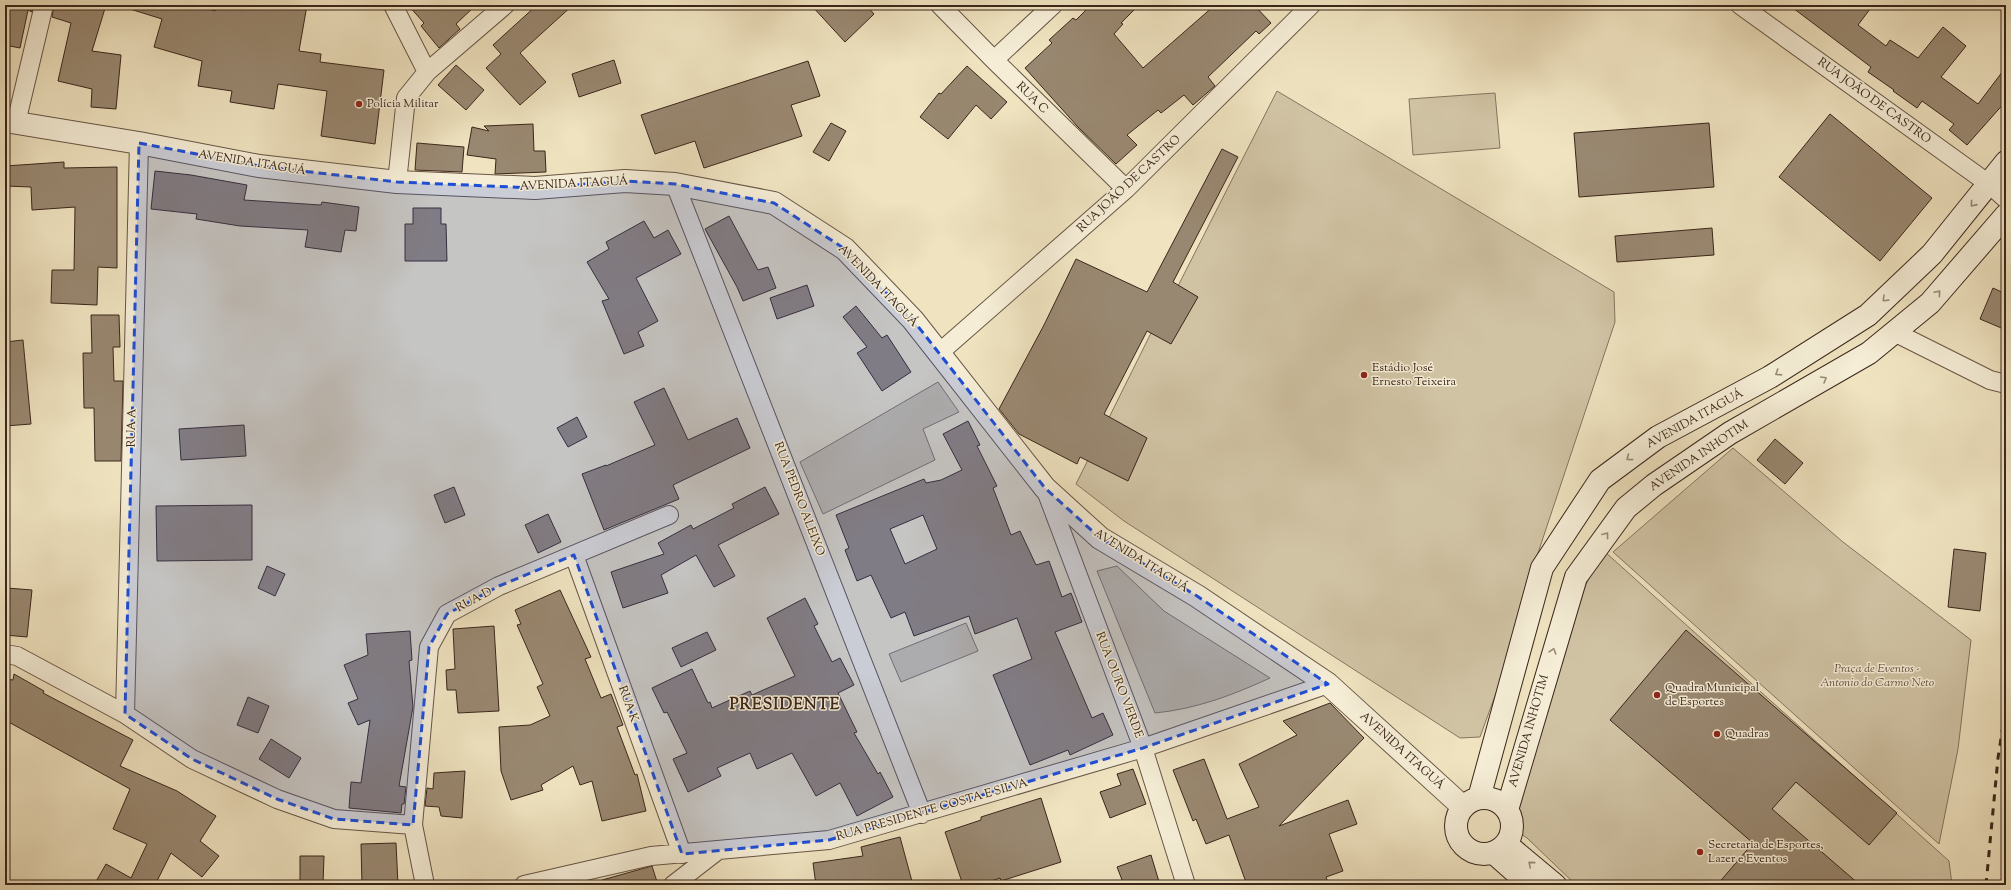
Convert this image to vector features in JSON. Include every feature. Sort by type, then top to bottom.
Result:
[{"type":"main road","name":"AVENIDA ITAGUÁ","points":[[11,122],[139,143],[259,166],[397,182],[535,188],[625,181],[675,184],[774,203],[845,249],[913,320],[1045,488],[1100,538],[1197,596],[1328,684],[1471,803],[1495,800],[1507,810]]},
{"type":"main road","name":"AVENIDA ITAGUÁ","points":[[1500,848],[1485,854],[1476,853],[1467,849],[1461,842],[1457,833],[1456,824],[1458,815],[1471,803],[1542,568],[1600,480],[1658,437],[1770,378],[1868,315],[1932,254],[2006,162]]},
{"type":"main road","name":"AVENIDA INHOTIM","points":[[1507,810],[1576,577],[1626,508],[1654,485],[1690,459],[1730,433],[1869,353],[1930,303],[2006,215]]},
{"type":"main road","points":[[1670,430],[1690,459]]},
{"type":"main road","points":[[1500,848],[1512,827],[1507,810]]},
{"type":"main road","points":[[1500,848],[1530,885]]},
{"type":"main road","points":[[1500,848],[1555,885]]},
{"type":"street","points":[[11,122],[44,5]]},
{"type":"street","points":[[393,5],[427,72]]},
{"type":"street","points":[[397,182],[406,98],[427,72],[505,5]]},
{"type":"street","name":"RUA C","points":[[940,5],[1126,189]]},
{"type":"street","points":[[994,60],[1052,5]]},
{"type":"street","name":"RUA JOÃO DE CASTRO","points":[[939,353],[1126,189],[1311,5]]},
{"type":"street","name":"RUA JOÃO DE CASTRO","points":[[1740,5],[1988,184],[2006,199]]},
{"type":"street","name":"RUA A","points":[[125,714],[139,143]]},
{"type":"street","name":"RUA PEDRO ALEIXO","points":[[675,184],[922,814]]},
{"type":"street","points":[[1894,332],[1990,380],[2006,384]]},
{"type":"street","name":"RUA OURO VERDE","points":[[1045,488],[1143,748],[1186,885]]},
{"type":"street","name":"RUA D","points":[[425,885],[413,825],[429,647],[447,614],[499,586],[669,515]]},
{"type":"street","name":"RUA K","points":[[574,555],[682,854]]},
{"type":"street","points":[[5,654],[18,656],[125,714],[192,759],[277,799],[334,819],[413,825]]},
{"type":"street","name":"RUA PRESIDENTE COSTA E SILVA","points":[[524,885],[651,856],[829,840],[1143,748],[1328,684]]},
{"type":"street","points":[[674,885],[717,851]]},
{"type":"highlighted area","points":[[139,143],[259,166],[397,182],[535,188],[625,181],[675,184],[774,203],[845,249],[913,320],[1045,488],[1100,538],[1197,596],[1328,684],[1143,748],[829,840],[682,854],[574,555],[499,586],[447,614],[429,647],[413,825],[334,819],[277,799],[192,759],[125,714]]},
{"type":"green space","name":"Estádio José Ernesto Teixeira","points":[[1277,91],[1614,292],[1615,322],[1539,550],[1500,682],[1480,737],[1460,738],[1124,521],[1076,484],[1151,333],[1178,286]]},
{"type":"green space","points":[[1495,93],[1500,148],[1413,155],[1409,99]]},
{"type":"green space","points":[[938,382],[959,412],[923,429],[935,460],[823,514],[800,462]]},
{"type":"green space","name":"Praça de Eventos - Antonio do Carmo Neto","points":[[1733,448],[1843,542],[1971,640],[1958,749],[1939,844],[1613,552]]},
{"type":"green space","name":"Quadra Municipal de Esportes","points":[[1604,551],[1949,861],[1952,885],[1576,885],[1527,838],[1518,832],[1519,818],[1516,803],[1585,586]]},
{"type":"green space","points":[[1117,566],[1164,611],[1270,678],[1200,705],[1155,713],[1097,571]]},
{"type":"green space","points":[[966,623],[978,651],[901,682],[889,654]]},
{"type":"building","points":[[5,5],[33,5],[32,12],[28,10],[20,48],[5,45]]},
{"type":"building","points":[[54,5],[106,5],[92,51],[121,55],[116,109],[91,107],[92,89],[58,81],[71,23],[52,17]]},
{"type":"building","points":[[130,5],[196,5],[215,11],[217,5],[307,5],[299,51],[321,54],[320,62],[384,70],[375,144],[321,136],[327,91],[278,84],[274,109],[230,102],[232,91],[198,86],[202,61],[154,47],[162,19],[130,9]]},
{"type":"building","points":[[408,5],[476,5],[456,24],[460,29],[439,48],[421,26],[424,23]]},
{"type":"building","points":[[537,5],[573,5],[520,53],[546,82],[520,105],[486,68],[501,54],[493,45]]},
{"type":"building","points":[[811,5],[866,5],[874,14],[845,42]]},
{"type":"building","points":[[1091,5],[1139,5],[1121,23],[1123,24],[1114,34],[1143,68],[1215,5],[1254,5],[1271,23],[1259,34],[1256,31],[1208,77],[1215,86],[1193,105],[1184,95],[1161,113],[1158,110],[1127,135],[1137,145],[1116,164],[1078,127],[1025,68],[1052,43],[1049,40],[1073,18],[1076,20]]},
{"type":"building","points":[[1789,5],[1873,5],[1858,25],[1886,46],[1890,40],[1918,58],[1943,27],[1966,46],[1941,77],[1978,104],[2006,67],[2006,101],[1967,145],[1949,130],[1954,124],[1922,101],[1917,108],[1893,91],[1894,90],[1868,72],[1871,67]]},
{"type":"building","points":[[614,60],[621,83],[579,97],[572,74]]},
{"type":"building","points":[[808,61],[820,96],[791,105],[802,136],[704,168],[695,141],[655,154],[641,115]]},
{"type":"building","points":[[456,65],[484,90],[466,110],[438,85]]},
{"type":"building","points":[[967,66],[1007,102],[991,119],[976,105],[948,139],[920,117],[939,93],[941,94]]},
{"type":"building","points":[[1830,114],[1932,198],[1880,261],[1779,177]]},
{"type":"building","points":[[831,123],[846,131],[829,161],[813,152]]},
{"type":"building","points":[[1709,123],[1714,187],[1579,197],[1574,133]]},
{"type":"building","points":[[533,124],[534,151],[545,151],[546,172],[495,174],[496,159],[467,155],[472,127],[489,131],[484,126]]},
{"type":"building","points":[[417,143],[464,147],[462,172],[415,170]]},
{"type":"building","points":[[1222,149],[1238,157],[1173,282],[1198,297],[1171,344],[1147,331],[1104,414],[1147,438],[1128,481],[1080,457],[1077,464],[1019,434],[999,409],[1044,325],[1076,259],[1147,292]]},
{"type":"building","points":[[64,162],[64,168],[117,167],[117,268],[98,267],[97,305],[51,303],[52,270],[74,270],[75,207],[32,210],[31,187],[5,186],[5,166]]},
{"type":"building","points":[[155,171],[191,175],[247,185],[244,200],[321,205],[322,202],[359,207],[356,231],[345,230],[341,252],[305,247],[308,230],[240,226],[196,219],[197,214],[151,209]]},
{"type":"building","points":[[413,208],[441,208],[441,224],[446,224],[447,261],[405,261],[405,224],[413,224]]},
{"type":"building","points":[[729,216],[758,270],[768,267],[776,288],[743,301],[737,287],[705,229]]},
{"type":"building","points":[[644,221],[654,238],[668,230],[681,254],[636,278],[658,321],[638,332],[644,346],[624,354],[602,301],[609,299],[587,262],[609,249],[606,242]]},
{"type":"building","points":[[1712,228],[1714,255],[1617,262],[1615,236]]},
{"type":"building","points":[[807,285],[814,306],[777,319],[770,298]]},
{"type":"building","points":[[1993,288],[2006,294],[2006,330],[1980,319]]},
{"type":"building","points":[[856,306],[882,338],[887,335],[911,372],[882,391],[857,353],[867,347],[843,317]]},
{"type":"building","points":[[91,315],[119,315],[120,347],[113,347],[114,381],[123,381],[121,461],[95,461],[94,408],[84,408],[83,353],[92,353]]},
{"type":"building","points":[[23,340],[31,424],[5,426],[5,342]]},
{"type":"building","points":[[664,388],[688,440],[737,418],[750,448],[673,485],[679,499],[604,530],[582,474],[606,466],[655,445],[634,402]]},
{"type":"building","points":[[577,417],[587,437],[568,447],[557,428]]},
{"type":"building","points":[[968,421],[980,445],[977,446],[997,486],[993,488],[1011,535],[1020,531],[1036,565],[1049,561],[1062,597],[1071,593],[1082,622],[1055,632],[1092,718],[1103,713],[1113,735],[1070,755],[1068,750],[1030,765],[993,675],[1032,659],[1017,618],[975,634],[969,616],[914,636],[905,612],[891,618],[871,575],[857,581],[845,550],[849,548],[836,515],[924,479],[926,483],[941,480],[962,470],[943,434]],"holes":[[[923,515],[937,549],[905,564],[890,529]]]},
{"type":"building","points":[[244,425],[246,456],[181,460],[179,429]]},
{"type":"building","points":[[1775,439],[1803,463],[1785,484],[1757,460]]},
{"type":"building","points":[[454,487],[465,515],[445,523],[434,495]]},
{"type":"building","points":[[765,487],[779,514],[718,545],[735,576],[714,587],[696,555],[661,575],[668,593],[623,608],[611,572],[664,554],[658,543],[691,525],[693,529],[734,508],[732,504]]},
{"type":"building","points":[[252,505],[252,560],[157,561],[156,506]]},
{"type":"building","points":[[548,514],[561,542],[538,553],[525,525]]},
{"type":"building","points":[[1954,549],[1986,553],[1980,611],[1948,607]]},
{"type":"building","points":[[267,566],[285,574],[275,596],[258,588]]},
{"type":"building","points":[[7,588],[32,590],[27,637],[5,635]]},
{"type":"building","points":[[560,590],[591,657],[585,659],[601,698],[611,694],[623,725],[617,727],[635,775],[637,774],[646,811],[602,821],[592,781],[580,785],[573,766],[541,785],[543,790],[511,800],[501,771],[499,727],[530,725],[550,716],[537,687],[543,684],[517,625],[521,624],[515,610]]},
{"type":"building","points":[[805,598],[818,624],[814,626],[832,662],[840,658],[854,685],[838,693],[857,732],[854,733],[878,774],[880,772],[893,797],[857,816],[840,783],[816,796],[792,753],[757,769],[750,753],[717,768],[721,776],[688,792],[673,759],[687,753],[667,712],[664,713],[652,688],[692,669],[708,703],[710,702],[712,708],[750,691],[752,695],[795,676],[767,618]]},
{"type":"building","points":[[494,626],[499,711],[458,713],[456,690],[447,690],[446,670],[455,669],[453,629]]},
{"type":"building","name":"Quadras","points":[[1686,630],[1897,813],[1869,845],[1796,782],[1772,809],[1860,885],[1717,885],[1753,843],[1610,720]]},
{"type":"building","points":[[410,631],[412,660],[409,661],[413,707],[399,786],[406,787],[404,804],[402,804],[401,813],[349,808],[351,782],[361,783],[370,720],[358,725],[348,703],[358,699],[344,665],[368,655],[366,634]]},
{"type":"building","points":[[707,632],[716,650],[681,667],[672,648]]},
{"type":"building","points":[[14,674],[44,691],[43,693],[133,740],[120,766],[177,791],[216,816],[200,841],[219,856],[202,877],[171,853],[155,885],[94,885],[106,864],[131,878],[147,844],[113,829],[130,789],[5,720],[5,679],[13,680]]},
{"type":"building","points":[[248,697],[269,706],[258,733],[237,725]]},
{"type":"building","points":[[1330,703],[1364,738],[1279,826],[1348,800],[1357,824],[1329,834],[1343,871],[1326,877],[1329,885],[1247,885],[1229,835],[1206,844],[1196,819],[1193,821],[1173,770],[1204,759],[1227,819],[1259,807],[1239,764],[1297,735],[1283,721]]},
{"type":"building","points":[[271,739],[301,758],[289,778],[259,759]]},
{"type":"building","points":[[1133,769],[1146,804],[1110,818],[1100,792],[1121,785],[1117,774]]},
{"type":"building","points":[[465,771],[462,818],[441,816],[439,807],[425,806],[427,788],[433,789],[434,773]]},
{"type":"building","points":[[1041,798],[1061,862],[1001,881],[1000,878],[980,885],[963,885],[945,832],[981,820],[981,817]]},
{"type":"building","points":[[900,837],[913,885],[816,885],[813,863],[863,856],[861,847]]},
{"type":"building","points":[[396,843],[398,885],[362,885],[361,844]]},
{"type":"building","points":[[1151,855],[1160,885],[1124,885],[1117,867]]},
{"type":"building","points":[[300,856],[324,856],[323,884],[300,883]]},
{"type":"building","points":[[652,866],[658,885],[603,885],[602,880]]},
{"type":"railway","points":[[1986,885],[1998,758],[2006,706]]},
{"type":"place","name":"Polícia Militar","points":[[359,104]]},
{"type":"place","name":"Estádio José Ernesto Teixeira","points":[[1364,375]]},
{"type":"place","name":"Quadra Municipal de Esportes","points":[[1657,695]]},
{"type":"place","name":"Quadras","points":[[1717,734]]},
{"type":"place","name":"Secretaria de Esportes, Lazer e Eventos","points":[[1700,852]]},
{"type":"district","name":"PRESIDENTE","points":[[785,705]]}]
